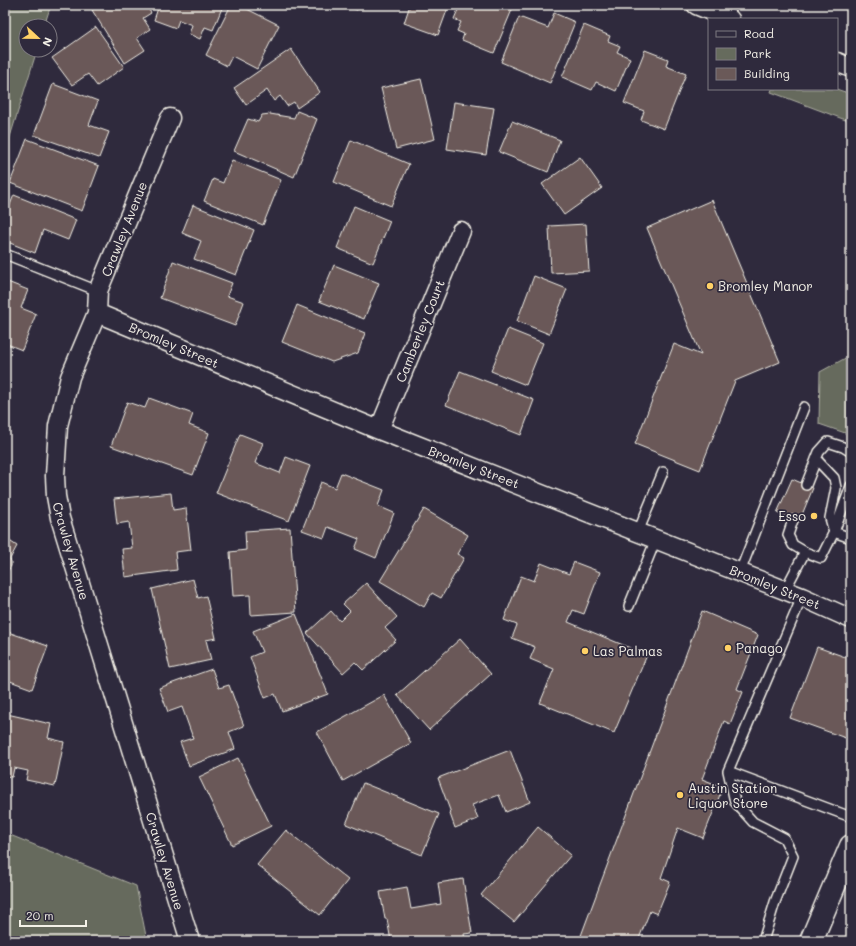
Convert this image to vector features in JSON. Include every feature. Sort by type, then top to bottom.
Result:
[{"type":"main road","points":[[811,941],[851,846]]},
{"type":"street","points":[[696,5],[728,18]]},
{"type":"street","points":[[838,62],[851,68]]},
{"type":"street","name":"Crawley Avenue","points":[[170,118],[98,291],[97,313],[70,377],[62,406],[56,444],[55,476],[56,496],[65,533],[190,941]]},
{"type":"street","name":"Camberley Court","points":[[379,430],[461,231]]},
{"type":"street","name":"Bromley Street","points":[[97,313],[379,430],[786,590],[851,619]]},
{"type":"lane","points":[[5,254],[98,291]]},
{"type":"lane","points":[[740,572],[804,407]]},
{"type":"lane","points":[[806,485],[819,452],[828,442],[843,446],[851,452]]},
{"type":"lane","points":[[816,460],[834,478],[836,488],[830,518],[834,532]]},
{"type":"lane","points":[[638,532],[662,472]]},
{"type":"lane","points":[[793,520],[788,535],[793,545],[805,552],[822,558],[834,532],[851,486]]},
{"type":"lane","points":[[834,532],[851,538]]},
{"type":"lane","points":[[629,606],[656,539]]},
{"type":"lane","points":[[786,590],[805,552]]},
{"type":"lane","points":[[763,941],[775,902],[793,856],[784,838],[753,822],[735,802],[728,771],[802,597]]},
{"type":"lane","points":[[728,771],[851,817]]},
{"type":"green space","points":[[5,5],[51,5],[47,18],[18,18],[18,58],[35,58],[5,153]]},
{"type":"green space","points":[[772,90],[838,90],[851,94],[851,122],[771,92]]},
{"type":"green space","points":[[851,355],[851,435],[819,424],[820,372]]},
{"type":"green space","points":[[5,833],[136,886],[147,941],[5,941]]},
{"type":"building","points":[[100,5],[146,5],[151,13],[143,18],[150,29],[137,38],[145,50],[125,63],[92,10]]},
{"type":"building","points":[[159,5],[215,5],[222,8],[213,30],[205,27],[200,39],[189,34],[192,25],[179,20],[176,28],[154,20]]},
{"type":"building","points":[[231,5],[239,5],[279,25],[257,69],[232,56],[227,66],[206,55]]},
{"type":"building","points":[[345,5],[359,5],[357,10]]},
{"type":"building","points":[[410,5],[449,5],[438,35],[404,23]]},
{"type":"building","points":[[460,5],[514,5],[494,53],[462,40],[464,34],[457,31],[461,22],[454,19]]},
{"type":"building","points":[[554,13],[575,22],[550,83],[501,62],[519,17],[548,28]]},
{"type":"building","points":[[584,25],[610,36],[608,41],[620,46],[617,52],[630,58],[616,91],[596,82],[592,90],[562,77]]},
{"type":"building","points":[[96,27],[124,67],[97,86],[88,74],[72,85],[52,58],[58,58],[58,54]]},
{"type":"building","points":[[291,49],[320,92],[297,108],[294,102],[287,106],[280,96],[274,101],[267,90],[246,105],[234,88]]},
{"type":"building","points":[[645,50],[668,59],[666,66],[686,74],[664,129],[641,120],[644,111],[624,103]]},
{"type":"building","points":[[421,79],[435,139],[396,149],[381,88]]},
{"type":"building","points":[[53,84],[98,101],[89,125],[109,132],[99,158],[34,135]]},
{"type":"building","points":[[454,102],[494,108],[486,155],[447,149]]},
{"type":"building","points":[[297,111],[317,119],[294,177],[234,151],[248,119],[258,122],[262,115],[270,114],[294,118]]},
{"type":"building","points":[[512,121],[560,140],[548,172],[499,152]]},
{"type":"building","points":[[27,139],[99,166],[82,211],[10,183]]},
{"type":"building","points":[[351,140],[409,164],[391,206],[334,182]]},
{"type":"building","points":[[580,157],[602,188],[564,215],[542,184]]},
{"type":"building","points":[[232,160],[281,180],[263,225],[204,201],[213,179],[223,183]]},
{"type":"building","points":[[14,195],[76,220],[68,240],[43,230],[35,253],[5,241],[5,217]]},
{"type":"building","name":"Bromley Manor","points":[[712,200],[780,362],[735,381],[700,470],[635,444],[674,344],[701,355],[647,228]]},
{"type":"building","points":[[193,205],[254,230],[236,275],[194,259],[201,241],[182,233]]},
{"type":"building","points":[[354,206],[390,221],[373,263],[337,248]]},
{"type":"building","points":[[586,224],[589,271],[551,273],[549,226]]},
{"type":"building","points":[[173,261],[232,283],[227,296],[244,302],[235,326],[160,298]]},
{"type":"building","points":[[334,265],[379,283],[364,319],[319,301]]},
{"type":"building","points":[[534,276],[567,289],[549,334],[517,321]]},
{"type":"building","points":[[5,281],[28,290],[21,308],[36,314],[22,350],[7,344],[5,349]]},
{"type":"building","points":[[297,305],[365,333],[358,353],[332,362],[282,342]]},
{"type":"building","points":[[508,329],[543,343],[526,385],[491,371]]},
{"type":"building","points":[[460,371],[534,400],[521,435],[446,405]]},
{"type":"building","points":[[149,398],[193,414],[189,425],[209,433],[193,475],[111,446],[127,402],[145,408]]},
{"type":"building","points":[[240,434],[263,443],[255,463],[280,473],[286,457],[310,466],[289,521],[216,493]]},
{"type":"building","points":[[341,473],[384,490],[378,506],[394,513],[376,558],[355,549],[359,539],[328,527],[324,538],[302,530],[321,482],[335,488]]},
{"type":"building","points":[[792,479],[813,488],[799,522],[777,513]]},
{"type":"building","points":[[171,493],[173,510],[186,508],[191,550],[175,552],[177,570],[125,577],[122,549],[132,548],[129,522],[117,524],[114,499]]},
{"type":"building","points":[[424,509],[468,535],[457,554],[464,558],[441,598],[432,593],[424,607],[380,581]]},
{"type":"building","points":[[290,528],[296,612],[251,615],[250,595],[233,596],[230,552],[246,550],[245,531]]},
{"type":"building","points":[[5,538],[17,546],[10,559],[11,566],[5,573]]},
{"type":"building","name":"Las Palmas","points":[[574,562],[600,572],[584,614],[573,610],[568,622],[647,655],[614,733],[540,703],[554,669],[530,659],[535,647],[512,638],[517,625],[504,620],[521,576],[534,581],[541,563],[569,574]]},
{"type":"building","points":[[193,579],[198,598],[206,596],[216,638],[206,640],[211,660],[170,669],[152,589]]},
{"type":"building","points":[[366,583],[397,617],[385,628],[396,640],[363,670],[355,662],[343,673],[307,633],[331,611],[340,621],[350,611],[343,604]]},
{"type":"building","points":[[702,611],[758,635],[737,689],[743,692],[730,724],[724,721],[702,779],[723,787],[703,838],[678,828],[661,878],[670,882],[657,914],[650,911],[638,941],[579,941]]},
{"type":"building","points":[[296,614],[328,694],[282,711],[275,694],[265,698],[250,657],[262,652],[253,631]]},
{"type":"building","points":[[5,631],[48,646],[32,689],[10,681],[8,687],[5,686]]},
{"type":"building","points":[[460,639],[491,674],[429,730],[397,695]]},
{"type":"building","points":[[817,647],[851,659],[851,740],[790,718]]},
{"type":"building","points":[[212,669],[219,688],[229,685],[244,726],[229,732],[235,749],[189,766],[180,742],[193,738],[182,707],[168,712],[159,688]]},
{"type":"building","points":[[384,695],[411,743],[343,781],[317,732]]},
{"type":"building","points":[[7,714],[51,724],[48,738],[64,742],[55,786],[26,780],[28,771],[14,768],[12,777],[5,776],[5,724]]},
{"type":"building","points":[[510,750],[530,802],[506,812],[499,795],[472,805],[478,819],[455,828],[438,778]]},
{"type":"building","points":[[238,758],[271,826],[232,845],[199,777]]},
{"type":"building","points":[[363,783],[439,814],[422,855],[346,824]]},
{"type":"building","points":[[538,827],[571,855],[514,922],[481,895]]},
{"type":"building","points":[[286,830],[348,880],[320,915],[257,865]]},
{"type":"building","points":[[463,879],[472,933],[464,934],[465,940],[391,941],[380,892],[407,887],[411,909],[441,904],[438,883]]},
{"type":"place","name":"Bromley Manor","points":[[710,286]]},
{"type":"place","name":"Esso","points":[[814,516]]},
{"type":"place","name":"Panago","points":[[728,648]]},
{"type":"place","name":"Las Palmas","points":[[585,651]]},
{"type":"place","name":"Austin Station Liquor Store","points":[[680,795]]}]
